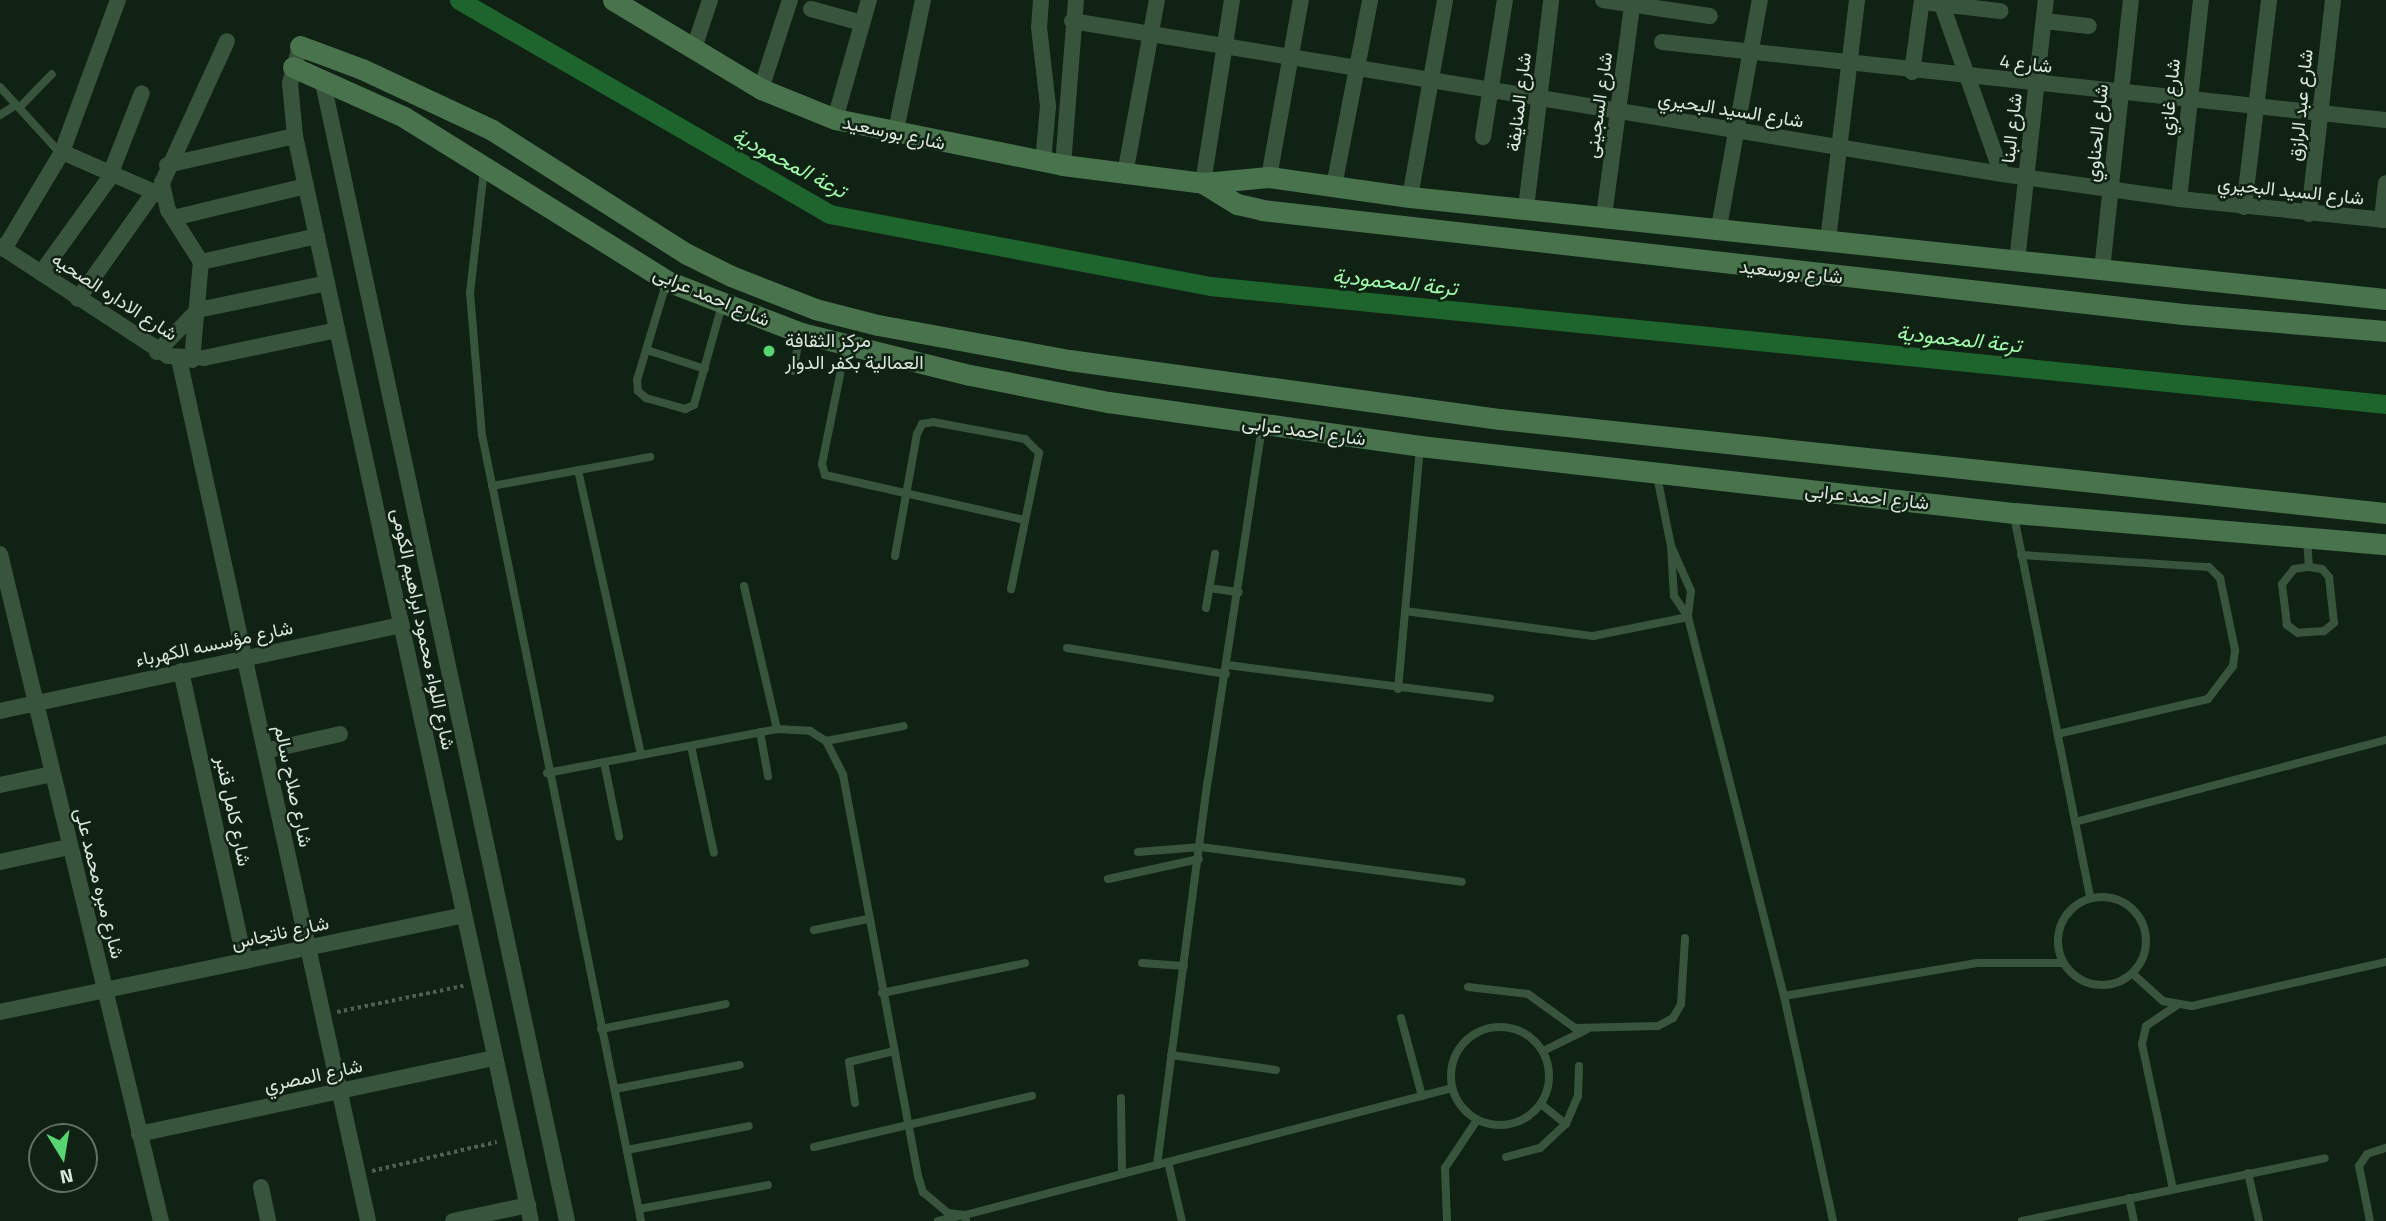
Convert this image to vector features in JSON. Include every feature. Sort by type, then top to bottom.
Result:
[{"type":"main road","name":"شارع بورسعيد","points":[[613,0],[693,51],[761,89],[835,120],[895,135],[1053,163],[1203,183],[1269,177],[1410,197],[2386,299]]},
{"type":"main road","name":"شارع احمد عرابى","points":[[300,46],[416,94],[492,130],[687,254],[779,296],[878,325],[1069,360],[1500,419],[2386,513]]},
{"type":"main road","name":"شارع احمد عرابى","points":[[293,67],[404,117],[485,165],[667,281],[801,333],[1032,388],[1420,446],[2014,513],[2386,544]]},
{"type":"main road","points":[[404,117],[416,94]]},
{"type":"main road","name":"شارع بورسعيد","points":[[1203,183],[1237,204],[1276,212],[2183,314],[2386,331]]},
{"type":"street","points":[[2,248],[61,153],[118,0]]},
{"type":"street","points":[[693,51],[710,0]]},
{"type":"street","points":[[761,89],[790,0]]},
{"type":"street","points":[[835,120],[869,0]]},
{"type":"street","points":[[895,135],[923,0]]},
{"type":"street","points":[[1041,0],[1041,35],[1053,163]]},
{"type":"street","points":[[1053,163],[1076,0]]},
{"type":"street","points":[[1125,174],[1157,0]]},
{"type":"street","points":[[1203,183],[1232,0]]},
{"type":"street","points":[[1269,177],[1301,0]]},
{"type":"street","points":[[1334,186],[1370,0]]},
{"type":"street","points":[[1410,197],[1445,0]]},
{"type":"street","points":[[1483,137],[1505,0]]},
{"type":"street","name":"شارع المنايفة","points":[[1526,208],[1551,0]]},
{"type":"street","points":[[1603,0],[1632,2],[1710,16]]},
{"type":"street","points":[[1719,228],[1760,0]]},
{"type":"street","points":[[1828,240],[1857,0]]},
{"type":"street","name":"شارع البنا","points":[[2017,261],[2046,0]]},
{"type":"street","name":"شارع الحناوي","points":[[2102,270],[2131,0]]},
{"type":"street","name":"شارع غازي","points":[[2179,199],[2201,0]]},
{"type":"street","points":[[2244,207],[2269,0]]},
{"type":"street","name":"شارع عبد الرازق","points":[[2309,214],[2333,0]]},
{"type":"street","points":[[1912,72],[1922,1],[2000,11]]},
{"type":"street","name":"شارع السجينى","points":[[1604,216],[1632,2]]},
{"type":"street","points":[[1942,5],[2001,174]]},
{"type":"street","points":[[811,9],[862,23]]},
{"type":"street","points":[[2044,21],[2089,26]]},
{"type":"street","name":"شارع السيد البحيري","points":[[1041,35],[1071,27],[1151,34],[2001,174],[2244,207],[2384,220]]},
{"type":"street","points":[[78,299],[159,194],[167,165],[227,41]]},
{"type":"street","name":"شارع 4","points":[[1662,42],[1912,72],[2386,120]]},
{"type":"street","name":"شارع اللواء محمود ابراهيم الكومى","points":[[300,46],[293,67],[290,100],[295,136],[529,1213]]},
{"type":"street","points":[[1044,59],[1068,57]]},
{"type":"street","points":[[322,78],[567,1221]]},
{"type":"street","points":[[41,273],[112,173],[142,93]]},
{"type":"street","points":[[167,165],[295,136]]},
{"type":"street","points":[[61,153],[159,194],[201,262],[317,236]]},
{"type":"street","points":[[2384,220],[2386,183]]},
{"type":"street","points":[[173,218],[306,186]]},
{"type":"street","name":"شارع الاداره الصحيه","points":[[2,248],[157,352],[186,359],[337,330]]},
{"type":"street","name":"شارع صلاح سالم","points":[[201,262],[198,310],[186,359],[245,657],[368,1221]]},
{"type":"street","points":[[157,352],[198,310],[327,283]]},
{"type":"street","name":"شارع مبره محمد على","points":[[0,554],[4,586],[161,1221]]},
{"type":"street","name":"شارع مؤسسه الكهرباء","points":[[0,711],[402,625]]},
{"type":"street","name":"شارع كامل قنبر","points":[[181,671],[245,961]]},
{"type":"street","points":[[265,751],[340,734]]},
{"type":"street","points":[[0,785],[52,774]]},
{"type":"street","points":[[0,862],[69,847]]},
{"type":"street","name":"شارع ناتجاس","points":[[0,1012],[464,915]]},
{"type":"street","name":"شارع المصري","points":[[139,1134],[495,1058]]},
{"type":"street","points":[[261,1187],[268,1221]]},
{"type":"street","points":[[453,1221],[529,1213]]},
{"type":"lane","points":[[0,116],[17,106],[52,74]]},
{"type":"lane","points":[[0,87],[61,153]]},
{"type":"lane","points":[[485,165],[470,293],[482,435],[547,773],[641,1221]]},
{"type":"lane","points":[[667,281],[637,386],[646,398],[689,409],[705,369],[722,304]]},
{"type":"lane","points":[[793,371],[801,333]]},
{"type":"lane","points":[[846,345],[822,469],[835,481],[1026,520]]},
{"type":"lane","points":[[647,350],[705,369]]},
{"type":"lane","points":[[895,556],[922,424],[933,422],[1025,439],[1039,453],[1011,589]]},
{"type":"lane","points":[[1157,1165],[1262,424]]},
{"type":"lane","points":[[1398,689],[1420,446]]},
{"type":"lane","points":[[492,486],[650,457]]},
{"type":"lane","points":[[578,470],[641,755]]},
{"type":"lane","points":[[1656,473],[1671,546],[1674,596],[1688,617]]},
{"type":"lane","points":[[2014,513],[2090,898]]},
{"type":"lane","points":[[2307,539],[2309,567]]},
{"type":"lane","points":[[1671,546],[1689,583],[1688,617],[1784,996],[1833,1221]]},
{"type":"lane","points":[[1206,608],[1215,554]]},
{"type":"lane","points":[[2021,555],[2209,567],[2220,578],[2235,650],[2233,666],[2208,699],[2058,734]]},
{"type":"lane","points":[[2309,567],[2322,569],[2329,577],[2334,623],[2324,631],[2298,633],[2287,625],[2282,584],[2288,572],[2309,567]]},
{"type":"lane","points":[[744,586],[777,729]]},
{"type":"lane","points":[[1209,588],[1239,592]]},
{"type":"lane","points":[[1405,611],[1593,636],[1688,617]]},
{"type":"lane","points":[[1067,648],[1226,669],[1490,698]]},
{"type":"lane","points":[[826,741],[904,726]]},
{"type":"lane","points":[[547,773],[777,729],[810,731],[826,741],[843,775],[882,993],[923,1192],[933,1205],[966,1218]]},
{"type":"lane","points":[[760,732],[768,776]]},
{"type":"lane","points":[[2076,822],[2386,740]]},
{"type":"lane","points":[[691,746],[714,853]]},
{"type":"lane","points":[[604,762],[619,836]]},
{"type":"lane","points":[[1138,852],[1200,847],[1462,882]]},
{"type":"lane","points":[[1108,879],[1199,859]]},
{"type":"lane","points":[[2090,898],[2119,900],[2141,919],[2146,947],[2132,973],[2109,984],[2082,980],[2063,963],[2057,937],[2068,912],[2090,898]]},
{"type":"lane","points":[[814,930],[868,919]]},
{"type":"lane","points":[[1468,986],[1528,994],[1565,1023],[1586,1030],[1650,1028],[1673,1018],[1681,1004],[1685,938]]},
{"type":"lane","points":[[1784,996],[1987,961],[2063,963]]},
{"type":"lane","points":[[2173,1189],[2142,1044],[2146,1026],[2177,1006],[2386,962]]},
{"type":"lane","points":[[882,993],[1025,963]]},
{"type":"lane","points":[[1142,963],[1184,966]]},
{"type":"lane","points":[[2132,973],[2151,994],[2177,1006]]},
{"type":"lane","points":[[601,1029],[726,1004]]},
{"type":"lane","points":[[1401,1018],[1422,1096]]},
{"type":"lane","points":[[1498,1026],[1520,1029],[1543,1051],[1549,1062],[1550,1084],[1541,1104],[1512,1124],[1477,1120],[1461,1107],[1452,1088],[1451,1066],[1460,1046],[1477,1031],[1498,1026]]},
{"type":"lane","points":[[1543,1051],[1586,1030]]},
{"type":"lane","points":[[855,1103],[849,1062],[894,1051]]},
{"type":"lane","points":[[1171,1055],[1276,1070]]},
{"type":"lane","points":[[615,1089],[740,1065]]},
{"type":"lane","points":[[1506,1157],[1540,1148],[1566,1124],[1578,1096],[1579,1066]]},
{"type":"lane","points":[[938,1221],[966,1218],[1122,1174],[1452,1088]]},
{"type":"lane","points":[[814,1147],[908,1128],[1032,1097]]},
{"type":"lane","points":[[1121,1098],[1122,1174]]},
{"type":"lane","points":[[1541,1104],[1566,1124]]},
{"type":"lane","points":[[1447,1221],[1445,1168],[1477,1120]]},
{"type":"lane","points":[[627,1150],[749,1126]]},
{"type":"lane","points":[[2370,1221],[2359,1166],[2367,1154],[2386,1148]]},
{"type":"lane","points":[[2022,1221],[2325,1158]]},
{"type":"lane","points":[[1168,1162],[1182,1221]]},
{"type":"lane","points":[[2248,1174],[2259,1221]]},
{"type":"lane","points":[[639,1209],[768,1185]]},
{"type":"lane","points":[[2129,1198],[2134,1221]]},
{"type":"path","points":[[323,1015],[479,982]]},
{"type":"path","points":[[358,1175],[513,1139]]},
{"type":"waterway","name":"ترعة المحمودية","points":[[459,0],[829,214],[1210,286],[2386,404]]},
{"type":"place","name":"مركز الثقافة العمالية بكفر الدوار","points":[[769,351]]}]
